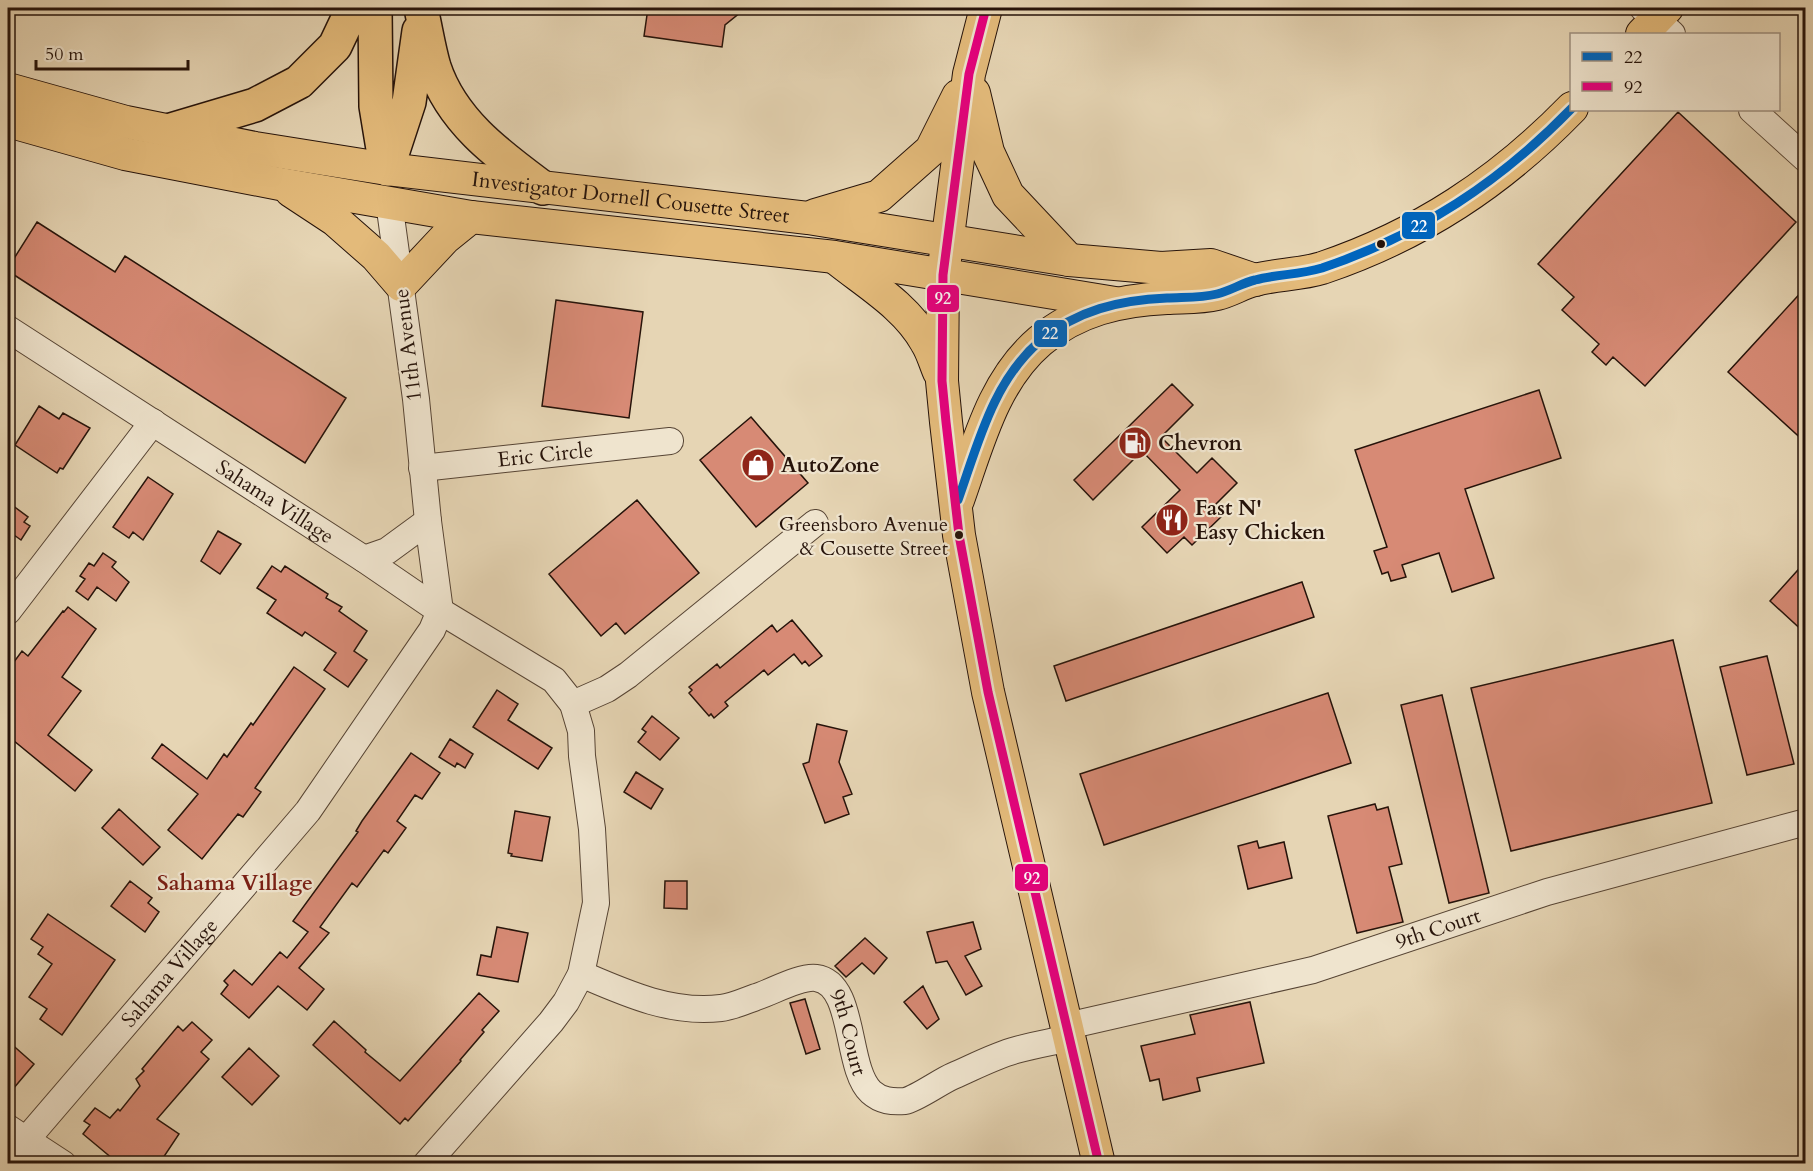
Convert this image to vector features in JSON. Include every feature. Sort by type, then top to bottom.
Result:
[{"type":"highway","points":[[171,130],[255,105],[299,82],[335,46],[353,8]]},
{"type":"highway","points":[[375,8],[376,106],[387,169]]},
{"type":"highway","points":[[387,169],[409,102],[422,10]]},
{"type":"highway","points":[[422,10],[435,68],[453,106],[470,127],[501,157],[543,188]]},
{"type":"main road","points":[[986,8],[969,74],[946,239],[943,275],[942,381],[956,507],[988,692],[1099,1164]]},
{"type":"main road","points":[[808,218],[879,196],[931,150],[969,74]]},
{"type":"main road","points":[[969,74],[988,152],[1008,195],[1069,260]]},
{"type":"main road","name":"Investigator Dornell Cousette Street","points":[[8,89],[126,122],[255,148],[387,169],[808,218],[1069,260],[1161,268],[1211,265],[1255,280]]},
{"type":"main road","points":[[956,507],[996,398],[1013,370],[1032,349],[1058,328],[1082,315],[1115,303],[1216,295],[1255,280],[1293,275],[1367,251],[1429,221],[1473,194],[1512,164],[1570,110]]},
{"type":"main road","name":"Investigator Dornell Cousette Street","points":[[8,121],[125,154],[471,217],[835,257],[1115,303]]},
{"type":"main road","name":"11th Avenue","points":[[387,169],[389,202]]},
{"type":"main road","points":[[280,184],[335,220],[376,256],[402,285],[446,238],[471,217]]},
{"type":"main road","points":[[835,257],[906,316],[926,342],[942,381]]},
{"type":"street","points":[[1753,111],[1806,159]]},
{"type":"street","name":"11th Avenue","points":[[389,202],[402,285],[440,611]]},
{"type":"street","name":"Sahama Village","points":[[8,329],[364,559],[440,611],[554,680],[573,704],[581,731],[596,878],[596,903],[581,974],[566,1002],[551,1022],[426,1164]]},
{"type":"street","points":[[8,611],[153,422]]},
{"type":"street","name":"Eric Circle","points":[[423,468],[670,441]]},
{"type":"street","points":[[364,559],[387,551],[428,521]]},
{"type":"street","points":[[573,704],[607,689],[628,675],[814,523]]},
{"type":"street","name":"Sahama Village","points":[[16,1133],[308,811],[432,630],[440,611]]},
{"type":"street","name":"9th Court","points":[[581,974],[650,1002],[698,1009],[723,1008],[802,980],[817,978],[831,985],[843,1003],[858,1070],[869,1091],[884,1101],[907,1101],[932,1086],[995,1057],[1068,1032],[1313,970],[1547,892],[1806,822]]},
{"type":"street","points":[[8,1161],[16,1133],[63,1164]]},
{"type":"building","points":[[648,8],[746,8],[725,25],[722,47],[644,36]]},
{"type":"building","points":[[1678,112],[1796,222],[1645,386],[1613,357],[1606,365],[1592,352],[1599,344],[1562,310],[1574,297],[1538,264]]},
{"type":"building","points":[[37,222],[115,272],[125,256],[346,398],[305,463],[8,271]]},
{"type":"building","points":[[1806,287],[1806,443],[1728,372]]},
{"type":"building","points":[[556,300],[643,312],[629,418],[542,406]]},
{"type":"building","points":[[1172,384],[1193,405],[1161,437],[1197,473],[1212,458],[1237,483],[1214,506],[1223,515],[1192,545],[1184,537],[1167,553],[1142,527],[1180,490],[1142,451],[1093,500],[1074,480]]},
{"type":"building","points":[[1539,390],[1561,458],[1465,489],[1494,578],[1452,592],[1439,553],[1402,565],[1406,577],[1391,581],[1388,572],[1382,574],[1374,551],[1387,547],[1355,450]]},
{"type":"building","points":[[39,406],[59,419],[63,413],[90,428],[63,469],[60,468],[57,473],[15,445]]},
{"type":"building","points":[[751,417],[808,483],[756,527],[700,460]]},
{"type":"building","points":[[148,477],[173,494],[143,540],[133,532],[129,538],[113,527]]},
{"type":"building","points":[[637,500],[699,573],[625,634],[616,623],[601,636],[549,574]]},
{"type":"building","points":[[8,502],[28,517],[24,522],[30,526],[21,540],[14,535],[8,545]]},
{"type":"building","points":[[218,531],[241,544],[220,574],[201,561]]},
{"type":"building","points":[[103,553],[116,562],[112,567],[129,582],[116,601],[97,587],[88,600],[76,591],[85,579],[80,576],[89,563],[94,566]]},
{"type":"building","points":[[1806,561],[1806,634],[1770,601]]},
{"type":"building","points":[[272,566],[281,572],[285,566],[328,594],[326,598],[342,607],[339,611],[367,631],[354,651],[367,660],[348,687],[324,670],[336,653],[305,632],[302,636],[267,613],[276,600],[257,588]]},
{"type":"building","points":[[1302,582],[1314,617],[1066,701],[1054,666]]},
{"type":"building","points":[[68,607],[96,629],[62,677],[81,691],[48,735],[92,770],[75,791],[8,736],[8,670],[22,651],[28,656]]},
{"type":"building","points":[[792,620],[822,656],[809,666],[805,661],[802,664],[794,654],[768,675],[764,670],[725,702],[728,706],[714,718],[711,714],[709,716],[689,693],[692,690],[689,687],[717,664],[720,668],[772,625],[777,632]]},
{"type":"building","points":[[1673,640],[1712,803],[1511,851],[1471,688]]},
{"type":"building","points":[[1767,656],[1794,764],[1747,775],[1720,667]]},
{"type":"building","points":[[294,667],[325,689],[255,788],[261,792],[243,817],[238,814],[202,859],[168,830],[198,794],[152,758],[162,744],[207,779],[224,754],[227,757],[251,723],[253,725]]},
{"type":"building","points":[[497,690],[518,704],[508,720],[552,748],[538,769],[473,727]]},
{"type":"building","points":[[1328,693],[1351,763],[1104,845],[1080,774]]},
{"type":"building","points":[[1442,695],[1489,893],[1449,903],[1401,705]]},
{"type":"building","points":[[652,716],[679,738],[660,760],[638,742],[646,732],[642,729]]},
{"type":"building","points":[[817,724],[847,731],[839,762],[852,794],[843,797],[849,814],[825,823],[803,764],[809,762]]},
{"type":"building","points":[[450,739],[473,754],[465,768],[457,763],[455,767],[439,757]]},
{"type":"building","points":[[411,753],[440,773],[422,799],[415,795],[397,821],[406,828],[388,853],[384,850],[357,887],[352,883],[320,927],[329,933],[299,968],[324,989],[307,1010],[278,986],[249,1018],[221,994],[228,985],[224,981],[234,970],[252,985],[280,952],[287,958],[308,932],[293,921],[358,832],[356,831],[362,821]]},
{"type":"building","points":[[636,772],[663,789],[651,809],[624,792]]},
{"type":"building","points":[[1375,804],[1377,810],[1388,807],[1402,864],[1389,867],[1403,922],[1357,933],[1328,816]]},
{"type":"building","points":[[119,809],[160,847],[143,865],[102,828]]},
{"type":"building","points":[[515,811],[550,817],[542,861],[511,856],[512,854],[508,853]]},
{"type":"building","points":[[1257,841],[1259,848],[1284,842],[1292,878],[1248,889],[1238,846]]},
{"type":"building","points":[[130,881],[152,898],[148,903],[159,912],[145,932],[111,906]]},
{"type":"building","points":[[665,881],[687,881],[687,909],[664,908]]},
{"type":"building","points":[[48,914],[115,960],[62,1035],[40,1019],[47,1009],[29,997],[52,964],[38,954],[43,947],[31,939]]},
{"type":"building","points":[[973,922],[981,949],[965,956],[982,986],[966,995],[947,961],[936,963],[927,932]]},
{"type":"building","points":[[497,927],[528,933],[518,982],[477,975],[481,955],[491,957]]},
{"type":"building","points":[[865,938],[887,958],[874,974],[862,963],[846,977],[835,966]]},
{"type":"building","points":[[923,986],[939,1019],[927,1029],[904,1002]]},
{"type":"building","points":[[479,993],[499,1011],[482,1030],[484,1032],[461,1061],[408,1121],[405,1118],[400,1124],[313,1045],[334,1021],[366,1050],[365,1052],[400,1081]]},
{"type":"building","points":[[805,999],[820,1049],[806,1054],[790,1003]]},
{"type":"building","points":[[1250,1002],[1264,1063],[1197,1078],[1200,1091],[1163,1100],[1159,1079],[1150,1081],[1141,1046],[1195,1034],[1190,1015]]},
{"type":"building","points":[[192,1022],[212,1040],[201,1052],[209,1059],[157,1119],[179,1134],[159,1164],[119,1164],[83,1134],[90,1125],[84,1121],[95,1108],[110,1118],[118,1109],[120,1111],[140,1086],[136,1079],[144,1071],[142,1069],[178,1026],[183,1031]]},
{"type":"building","points":[[8,1041],[34,1064],[8,1095]]},
{"type":"building","points":[[249,1048],[279,1076],[252,1105],[222,1077]]},
{"type":"transit line","name":"92","points":[[986,8],[969,74],[943,275],[942,381],[946,422],[959,535],[988,692],[1099,1164]]},
{"type":"transit line","name":"22","points":[[958,500],[980,436],[999,394],[1024,357],[1054,330],[1084,314],[1116,304],[1222,293],[1255,280],[1322,268],[1358,255],[1425,222],[1457,203],[1516,160],[1570,110]]},
{"type":"place","name":"Chevron","points":[[1135,443]]},
{"type":"place","name":"AutoZone","points":[[758,465]]},
{"type":"place","name":"Fast N' Easy Chicken","points":[[1172,520]]},
{"type":"place","name":"Greensboro Avenue & Cousette Street","points":[[959,535]]},
{"type":"district","name":"Sahama Village","points":[[235,883]]}]
